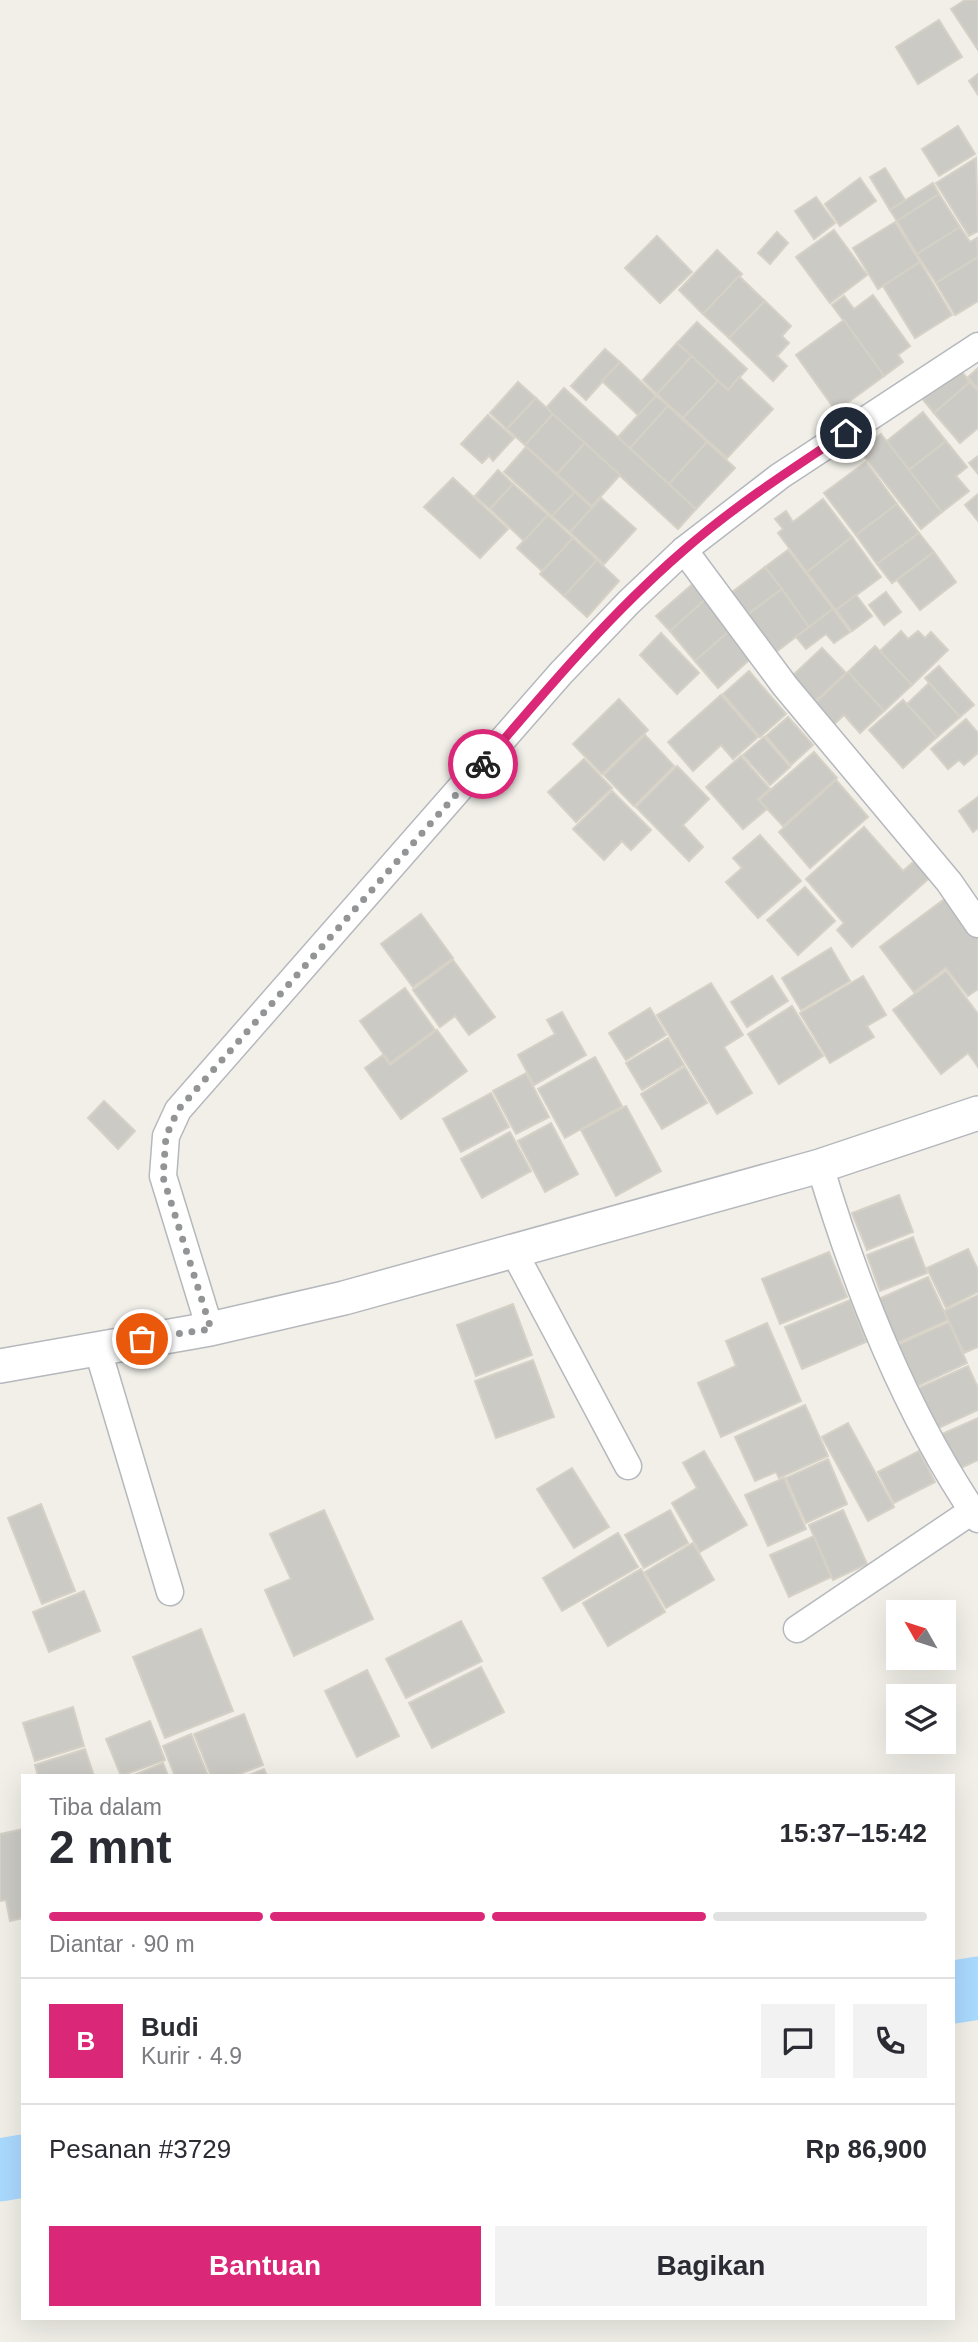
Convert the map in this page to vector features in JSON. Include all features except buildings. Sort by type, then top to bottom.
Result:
[{"type":"street","points":[[211,1329],[163,1177],[166,1136],[178,1110],[561,673],[629,602],[684,550],[780,476],[978,346]]},
{"type":"street","points":[[684,550],[785,686],[949,883],[978,924]]},
{"type":"street","points":[[0,1366],[211,1329],[344,1298],[820,1166],[978,1113]]},
{"type":"street","points":[[797,1629],[975,1515],[934,1446],[878,1332],[851,1267],[820,1166]]},
{"type":"street","points":[[514,1252],[628,1466]]},
{"type":"street","points":[[97,1347],[170,1592]]},
{"type":"waterway","points":[[955,1992],[978,1988]]},
{"type":"waterway","points":[[0,2170],[21,2166]]},
{"type":"way so far","points":[[142,1339],[211,1329],[163,1177],[166,1136],[178,1110],[483,764]]},
{"type":"route","points":[[483,764],[561,673],[629,602],[684,550],[780,476],[846,433]]}]
